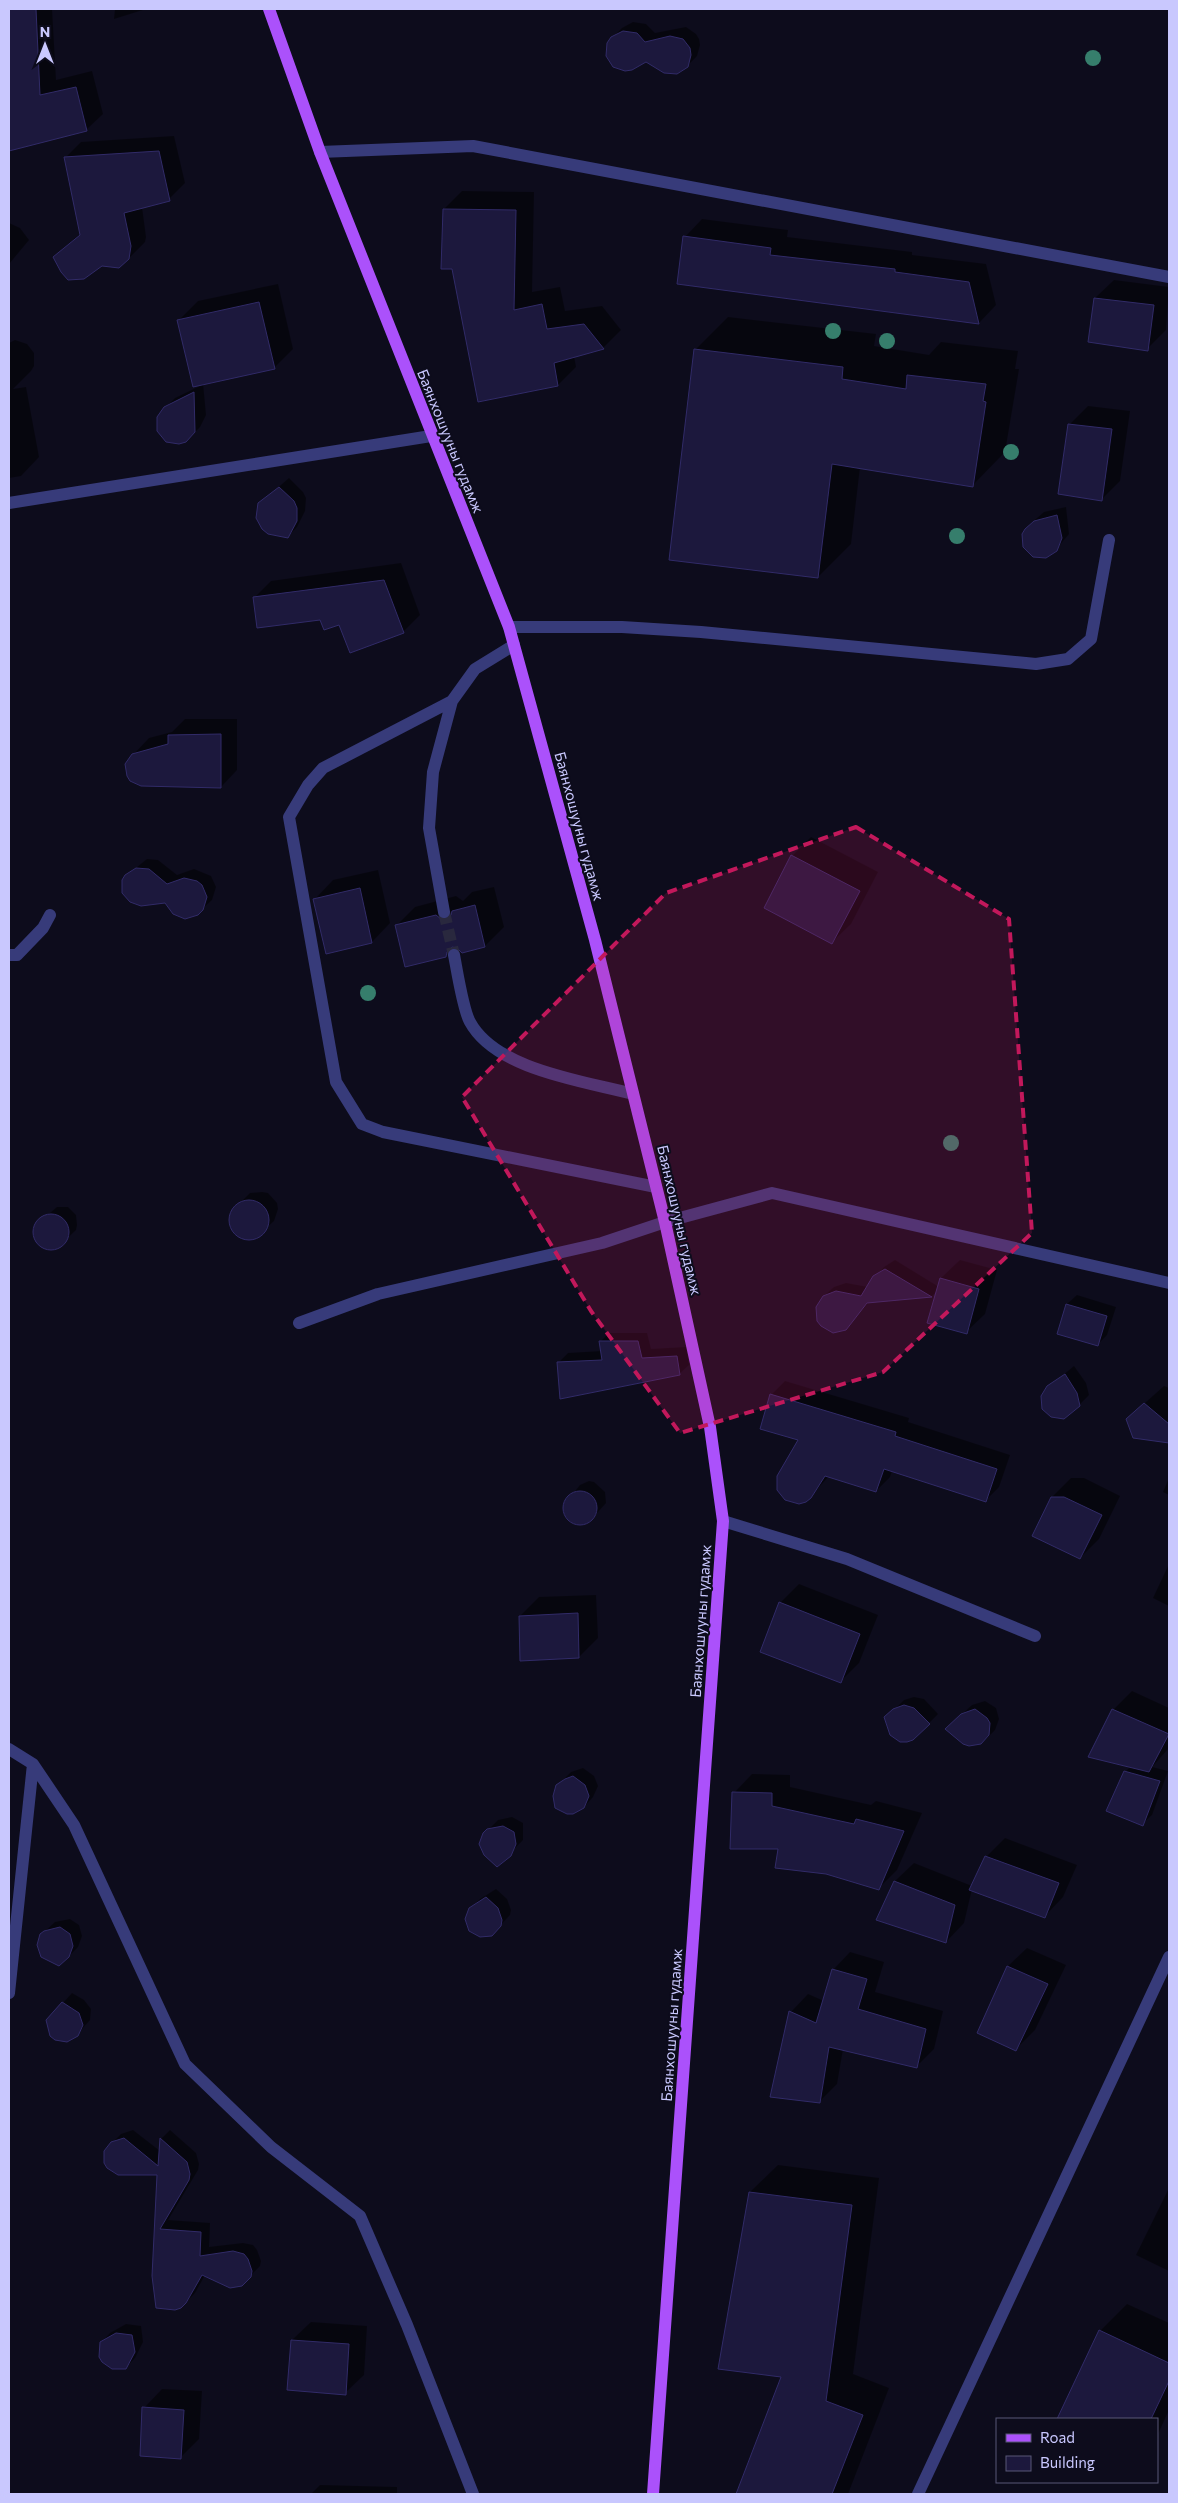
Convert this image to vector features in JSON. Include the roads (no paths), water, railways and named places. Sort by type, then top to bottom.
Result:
[{"type":"main road","name":"Баянхошууны гудамж","points":[[269,9],[320,152],[431,436],[509,627],[595,940],[665,1222],[710,1427],[723,1521],[653,2494]]},
{"type":"street","points":[[320,152],[473,146],[1169,277]]},
{"type":"street","points":[[9,503],[431,436]]},
{"type":"street","points":[[509,627],[622,627],[700,632],[1036,664],[1068,659],[1092,639],[1109,540]]},
{"type":"street","points":[[444,912],[429,828],[433,772],[452,701],[475,669],[514,644]]},
{"type":"street","points":[[452,701],[323,768],[308,785],[289,816],[336,1082],[362,1124],[383,1132],[656,1186]]},
{"type":"street","points":[[9,955],[17,955],[43,928],[50,914]]},
{"type":"street","points":[[454,955],[469,1021],[490,1045],[530,1067],[633,1094]]},
{"type":"street","points":[[299,1323],[378,1294],[602,1243],[665,1222],[772,1193],[1169,1283]]},
{"type":"street","points":[[723,1521],[846,1559],[1035,1636]]},
{"type":"street","points":[[9,1749],[33,1764],[74,1824],[185,2064],[271,2147],[360,2216],[407,2325],[473,2494]]},
{"type":"street","points":[[9,1993],[33,1764]]},
{"type":"street","points":[[918,2494],[1169,1957]]},
{"type":"tunnel","points":[[444,912],[454,955]]}]
